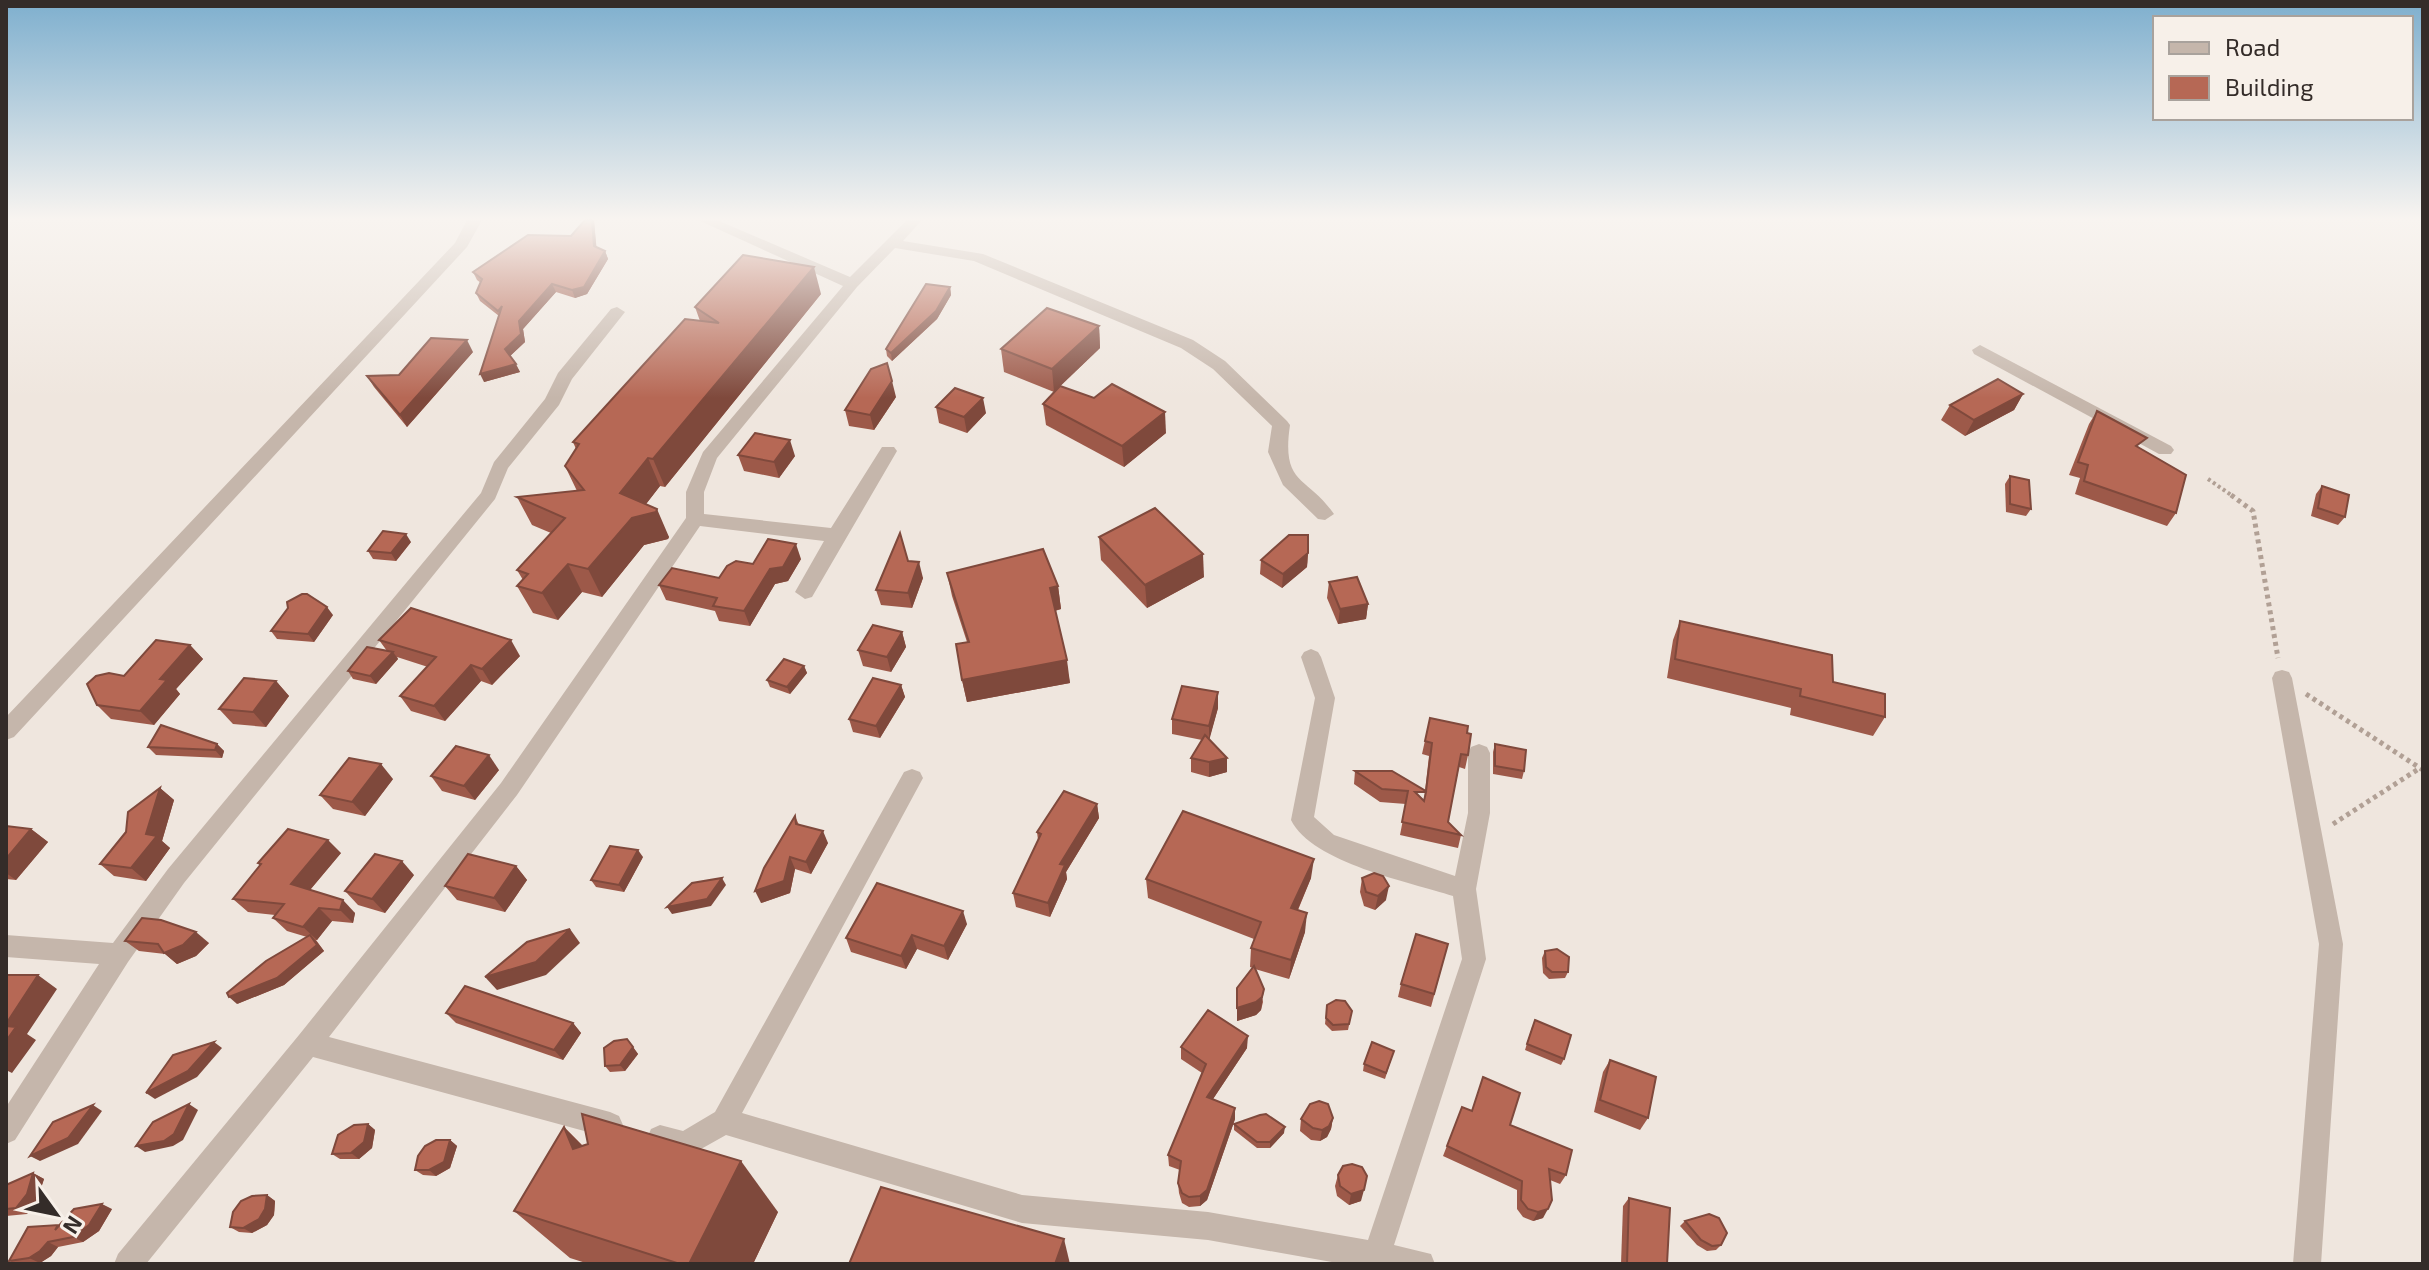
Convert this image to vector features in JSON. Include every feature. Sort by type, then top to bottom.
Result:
[{"type":"street","points":[[6,731],[429,279]]},
{"type":"street","points":[[841,279],[852,284]]},
{"type":"street","points":[[128,1264],[308,1044],[509,789],[695,519],[695,492],[709,456],[856,279]]},
{"type":"street","points":[[1031,279],[1187,344],[1219,365],[1281,425],[1277,452],[1292,485],[1325,514]]},
{"type":"street","points":[[6,1131],[119,954],[176,876],[489,495],[500,466],[553,401],[564,377],[617,312]]},
{"type":"street","points":[[1980,350],[2165,450]]},
{"type":"street","points":[[805,592],[888,451]]},
{"type":"street","points":[[695,519],[760,529],[836,535]]},
{"type":"street","points":[[1311,657],[1325,698],[1302,820],[1326,842],[1371,860],[1464,889]]},
{"type":"street","points":[[2282,678],[2331,944],[2307,1264]]},
{"type":"street","points":[[1376,1258],[1474,959],[1464,889],[1479,813],[1479,753]]},
{"type":"street","points":[[308,1044],[685,1145],[724,1121],[912,778]]},
{"type":"street","points":[[6,946],[119,954]]},
{"type":"street","points":[[724,1121],[1022,1209],[1208,1226],[1421,1264]]},
{"type":"path","points":[[2208,479],[2253,511],[2282,678],[2421,769],[2312,837]]},
{"type":"building","points":[[482,279],[589,279],[584,287],[572,290],[552,284],[519,321],[521,334],[505,349],[516,364],[480,374],[502,306],[498,311],[476,293]]},
{"type":"building","points":[[721,279],[804,279],[653,459],[648,458],[620,493],[657,509],[656,512],[632,518],[588,569],[568,564],[542,593],[517,586],[528,574],[517,570],[565,518],[517,497],[584,490],[565,466],[579,444],[573,442],[685,319],[719,323],[695,307]]},
{"type":"building","points":[[926,284],[950,287],[936,311],[891,353],[886,349]]},
{"type":"building","points":[[1047,308],[1099,326],[1052,369],[1001,349]]},
{"type":"building","points":[[431,338],[467,340],[400,415],[367,376],[399,375]]},
{"type":"building","points":[[887,363],[892,381],[870,415],[845,410],[871,369]]},
{"type":"building","points":[[1998,379],[2023,394],[1974,420],[1950,405]]},
{"type":"building","points":[[1112,384],[1165,412],[1122,446],[1043,404],[1060,386],[1094,398]]},
{"type":"building","points":[[955,388],[983,398],[964,417],[936,407]]},
{"type":"building","points":[[2097,411],[2147,438],[2136,446],[2186,475],[2176,513],[2084,481],[2088,465],[2078,462]]},
{"type":"building","points":[[755,433],[790,440],[774,462],[738,455]]},
{"type":"building","points":[[2010,476],[2029,480],[2031,509],[2010,504]]},
{"type":"building","points":[[2322,486],[2349,495],[2345,517],[2318,508]]},
{"type":"building","points":[[1155,508],[1203,554],[1145,585],[1099,537]]},
{"type":"building","points":[[383,531],[406,534],[391,553],[368,551]]},
{"type":"building","points":[[900,533],[908,561],[919,562],[908,593],[876,590]]},
{"type":"building","points":[[1289,535],[1308,535],[1308,553],[1283,574],[1261,560]]},
{"type":"building","points":[[768,539],[796,544],[783,567],[770,569],[744,611],[713,606],[717,598],[659,585],[672,568],[719,578],[727,566],[736,561],[753,564]]},
{"type":"building","points":[[1043,549],[1058,586],[1050,588],[1067,660],[962,680],[956,644],[969,642],[947,573]]},
{"type":"building","points":[[1357,577],[1368,604],[1340,609],[1329,582]]},
{"type":"building","points":[[302,594],[327,607],[308,634],[271,631],[288,608],[287,602]]},
{"type":"building","points":[[411,608],[511,640],[482,669],[471,665],[434,706],[400,696],[436,657],[379,640]]},
{"type":"building","points":[[1680,621],[1832,655],[1833,682],[1885,694],[1885,717],[1800,696],[1801,689],[1675,659]]},
{"type":"building","points":[[873,625],[902,632],[887,657],[858,650]]},
{"type":"building","points":[[156,640],[190,645],[160,679],[167,680],[140,711],[97,705],[87,684],[96,676],[109,673],[124,676]]},
{"type":"building","points":[[367,647],[393,652],[370,676],[348,671]]},
{"type":"building","points":[[784,659],[804,666],[787,687],[767,680]]},
{"type":"building","points":[[244,678],[276,681],[253,712],[219,709]]},
{"type":"building","points":[[873,678],[901,685],[876,726],[849,719]]},
{"type":"building","points":[[1182,686],[1218,692],[1209,726],[1172,719]]},
{"type":"building","points":[[1430,718],[1468,726],[1467,733],[1471,734],[1468,755],[1461,754],[1448,822],[1461,835],[1402,822],[1408,791],[1382,789],[1355,771],[1392,771],[1426,791],[1432,743],[1425,741]],"holes":[[[1415,792],[1426,792],[1424,801]]]},
{"type":"building","points":[[161,725],[217,744],[215,750],[148,747]]},
{"type":"building","points":[[1205,735],[1227,758],[1209,762],[1191,758]]},
{"type":"building","points":[[1495,744],[1526,750],[1524,771],[1495,766]]},
{"type":"building","points":[[456,746],[489,755],[464,786],[431,776]]},
{"type":"building","points":[[349,758],[381,764],[352,802],[320,795]]},
{"type":"building","points":[[160,788],[146,834],[157,836],[131,868],[100,864],[126,832],[128,812]]},
{"type":"building","points":[[1064,791],[1097,804],[1060,864],[1065,865],[1048,903],[1013,893],[1041,834],[1037,832]]},
{"type":"building","points":[[1183,811],[1314,859],[1291,908],[1307,913],[1291,960],[1251,948],[1261,922],[1146,879]]},
{"type":"building","points":[[795,816],[796,824],[823,831],[806,862],[790,857],[784,881],[755,891],[764,868]]},
{"type":"building","points":[[6,826],[31,829],[6,859]]},
{"type":"building","points":[[288,829],[328,840],[291,884],[343,900],[340,910],[319,908],[303,927],[273,918],[284,904],[233,899],[261,864],[258,863]]},
{"type":"building","points":[[610,846],[638,850],[619,885],[591,880]]},
{"type":"building","points":[[375,854],[402,861],[372,899],[345,891]]},
{"type":"building","points":[[468,854],[516,866],[494,898],[445,886]]},
{"type":"building","points":[[1374,873],[1383,876],[1389,886],[1378,896],[1366,892],[1362,878]]},
{"type":"building","points":[[722,878],[707,899],[667,907],[692,883]]},
{"type":"building","points":[[877,883],[963,911],[944,946],[912,935],[901,956],[846,938]]},
{"type":"building","points":[[142,918],[161,920],[196,932],[183,945],[164,953],[158,944],[125,941]]},
{"type":"building","points":[[570,929],[536,962],[485,977],[527,942]]},
{"type":"building","points":[[1416,934],[1448,944],[1434,994],[1401,984]]},
{"type":"building","points":[[310,935],[317,945],[277,978],[229,997],[227,993],[266,961]]},
{"type":"building","points":[[1557,949],[1569,957],[1568,972],[1552,972],[1546,967],[1545,951]]},
{"type":"building","points":[[1254,966],[1264,989],[1262,997],[1237,1008],[1237,988]]},
{"type":"building","points":[[6,975],[38,975],[6,1024]]},
{"type":"building","points":[[465,986],[573,1023],[554,1050],[446,1013]]},
{"type":"building","points":[[1336,1000],[1345,1001],[1352,1011],[1349,1024],[1333,1025],[1326,1018],[1327,1005]]},
{"type":"building","points":[[1208,1010],[1248,1036],[1207,1097],[1235,1108],[1207,1190],[1200,1196],[1189,1197],[1182,1193],[1178,1183],[1181,1161],[1168,1155],[1206,1064],[1181,1047]]},
{"type":"building","points":[[1535,1020],[1571,1035],[1564,1059],[1527,1044]]},
{"type":"building","points":[[6,1026],[16,1027],[6,1041]]},
{"type":"building","points":[[627,1039],[633,1047],[620,1065],[605,1066],[604,1048],[614,1041]]},
{"type":"building","points":[[214,1042],[188,1071],[146,1093],[173,1055]]},
{"type":"building","points":[[1372,1042],[1394,1051],[1386,1073],[1364,1064]]},
{"type":"building","points":[[1610,1060],[1656,1077],[1648,1118],[1600,1100]]},
{"type":"building","points":[[1483,1077],[1520,1093],[1510,1125],[1572,1150],[1566,1175],[1549,1169],[1552,1200],[1548,1209],[1538,1212],[1528,1209],[1521,1200],[1522,1181],[1447,1146],[1462,1107],[1472,1111]]},
{"type":"building","points":[[1319,1101],[1328,1104],[1333,1118],[1329,1126],[1322,1130],[1313,1128],[1301,1119],[1310,1104]]},
{"type":"building","points":[[189,1104],[174,1134],[164,1141],[136,1146],[153,1122]]},
{"type":"building","points":[[93,1105],[68,1138],[30,1156],[53,1122]]},
{"type":"building","points":[[582,1114],[741,1161],[689,1264],[680,1264],[514,1211],[564,1127],[573,1149],[588,1144]]},
{"type":"building","points":[[1266,1114],[1285,1127],[1270,1142],[1257,1142],[1234,1124],[1260,1115]]},
{"type":"building","points":[[368,1124],[364,1142],[351,1153],[332,1154],[338,1135],[354,1125]]},
{"type":"building","points":[[436,1140],[450,1140],[444,1162],[429,1170],[415,1170],[418,1156],[425,1146]]},
{"type":"building","points":[[1352,1164],[1362,1167],[1367,1176],[1364,1190],[1351,1194],[1340,1186],[1338,1175],[1343,1166]]},
{"type":"building","points":[[33,1173],[27,1194],[16,1208],[6,1209],[6,1185]]},
{"type":"building","points":[[881,1187],[1064,1239],[1055,1264],[849,1264]]},
{"type":"building","points":[[267,1195],[265,1209],[259,1219],[243,1228],[230,1227],[233,1212],[241,1201]]},
{"type":"building","points":[[1629,1198],[1670,1208],[1667,1264],[1627,1264]]},
{"type":"building","points":[[102,1204],[89,1225],[73,1237],[48,1242],[29,1258],[9,1261],[28,1227],[58,1225],[55,1230],[74,1209]]},
{"type":"building","points":[[1709,1214],[1719,1218],[1727,1233],[1721,1245],[1712,1246],[1701,1240],[1685,1221]]}]
